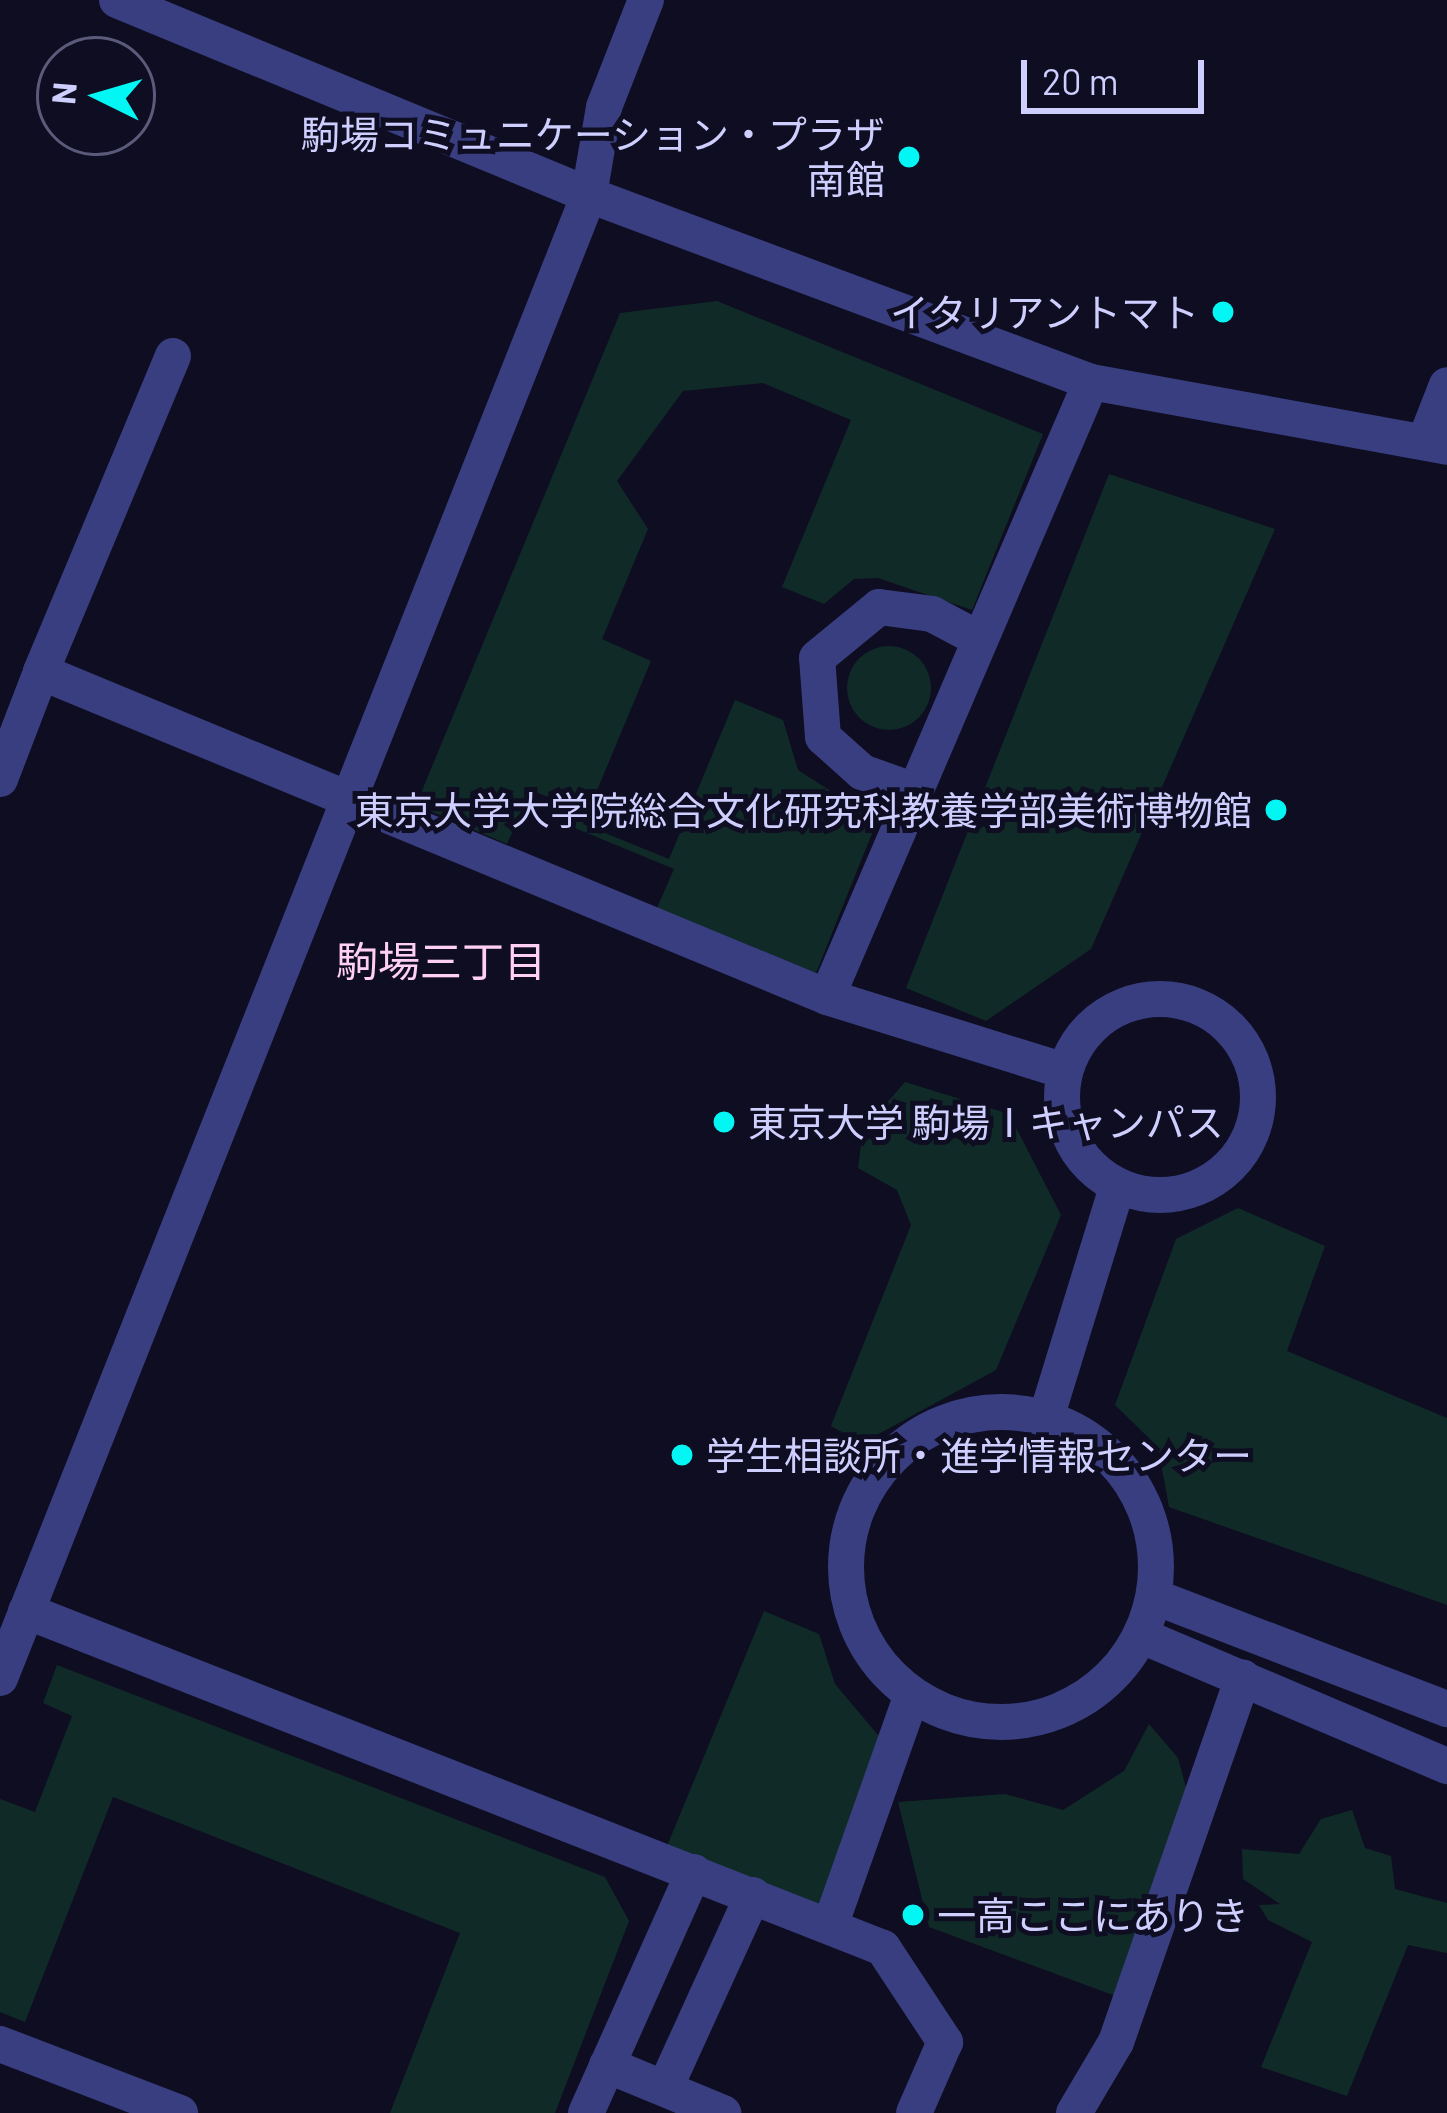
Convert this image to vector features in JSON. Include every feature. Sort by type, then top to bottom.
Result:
[{"type":"lane","points":[[117,0],[589,195],[1090,382],[1436,444],[1447,385]]},
{"type":"lane","points":[[0,1678],[341,796],[589,195],[604,106],[646,0]]},
{"type":"lane","points":[[0,779],[173,356]]},
{"type":"lane","points":[[827,997],[1090,382]]},
{"type":"lane","points":[[915,790],[862,772],[823,736],[817,658],[879,608],[932,614],[979,640]]},
{"type":"lane","points":[[41,672],[827,997],[1065,1071]]},
{"type":"lane","points":[[1158,998],[1220,1017],[1250,1057],[1259,1105],[1232,1165],[1174,1196],[1117,1186],[1067,1129],[1065,1071],[1097,1021],[1158,998]]},
{"type":"lane","points":[[1046,1418],[1117,1186]]},
{"type":"lane","points":[[972,1413],[1046,1418],[1118,1462],[1151,1523],[1155,1597],[1142,1636],[1076,1706],[1025,1723],[962,1720],[911,1697],[877,1665],[848,1601],[859,1502],[921,1432],[972,1413]]},
{"type":"lane","points":[[1155,1597],[1447,1709]]},
{"type":"lane","points":[[26,1611],[883,1948],[945,2042],[914,2113]]},
{"type":"lane","points":[[1142,1636],[1447,1766]]},
{"type":"lane","points":[[1074,2113],[1116,2042],[1243,1678]]},
{"type":"lane","points":[[830,1926],[911,1697]]},
{"type":"lane","points":[[586,2113],[694,1872]]},
{"type":"lane","points":[[664,2088],[753,1895]]},
{"type":"lane","points":[[0,2044],[180,2113]]},
{"type":"lane","points":[[607,2066],[724,2113]]},
{"type":"green space","points":[[717,301],[1043,434],[972,610],[878,578],[854,579],[824,604],[782,587],[851,420],[763,383],[683,391],[617,481],[648,529],[602,639],[651,661],[583,824],[669,859],[735,700],[783,720],[798,770],[877,821],[816,973],[657,908],[674,869],[570,826],[576,808],[531,790],[507,844],[416,805],[620,313]]},
{"type":"green space","points":[[1109,474],[1275,529],[1091,949],[986,1021],[906,988]]},
{"type":"green space","points":[[889,646],[919,658],[931,688],[919,718],[889,730],[859,718],[847,688],[859,658]]},
{"type":"green space","points":[[905,1082],[1009,1114],[1061,1215],[996,1370],[862,1443],[831,1426],[911,1225],[897,1190],[858,1168],[863,1130]]},
{"type":"green space","points":[[1238,1208],[1325,1246],[1287,1351],[1447,1418],[1447,1605],[1169,1507],[1158,1447],[1115,1405],[1176,1239]]},
{"type":"green space","points":[[764,1611],[819,1634],[835,1684],[883,1741],[821,1908],[667,1846]]},
{"type":"green space","points":[[57,1665],[605,1877],[629,1921],[555,2113],[390,2113],[460,1933],[113,1797],[25,2022],[0,2012],[0,1799],[35,1812],[72,1716],[43,1703]]},
{"type":"green space","points":[[1149,1724],[1178,1758],[1191,1806],[1121,1998],[929,1927],[898,1802],[1005,1794],[1063,1810],[1124,1771]]},
{"type":"green space","points":[[1352,1810],[1365,1848],[1391,1856],[1395,1889],[1447,1903],[1447,1953],[1408,1945],[1347,2096],[1261,2067],[1312,1942],[1268,1920],[1259,1905],[1280,1904],[1243,1879],[1242,1849],[1299,1854],[1321,1819]]},
{"type":"place","name":"駒場コミュニケーション・プラザ 南館","points":[[909,157]]},
{"type":"place","name":"イタリアントマト","points":[[1223,312]]},
{"type":"place","name":"東京大学大学院総合文化研究科教養学部美術博物館","points":[[1276,810]]},
{"type":"place","name":"東京大学 駒場Ⅰキャンパス","points":[[724,1122]]},
{"type":"place","name":"学生相談所・進学情報センター","points":[[682,1455]]},
{"type":"place","name":"一高ここにありき","points":[[913,1915]]},
{"type":"district","name":"駒場三丁目","points":[[441,960]]}]
